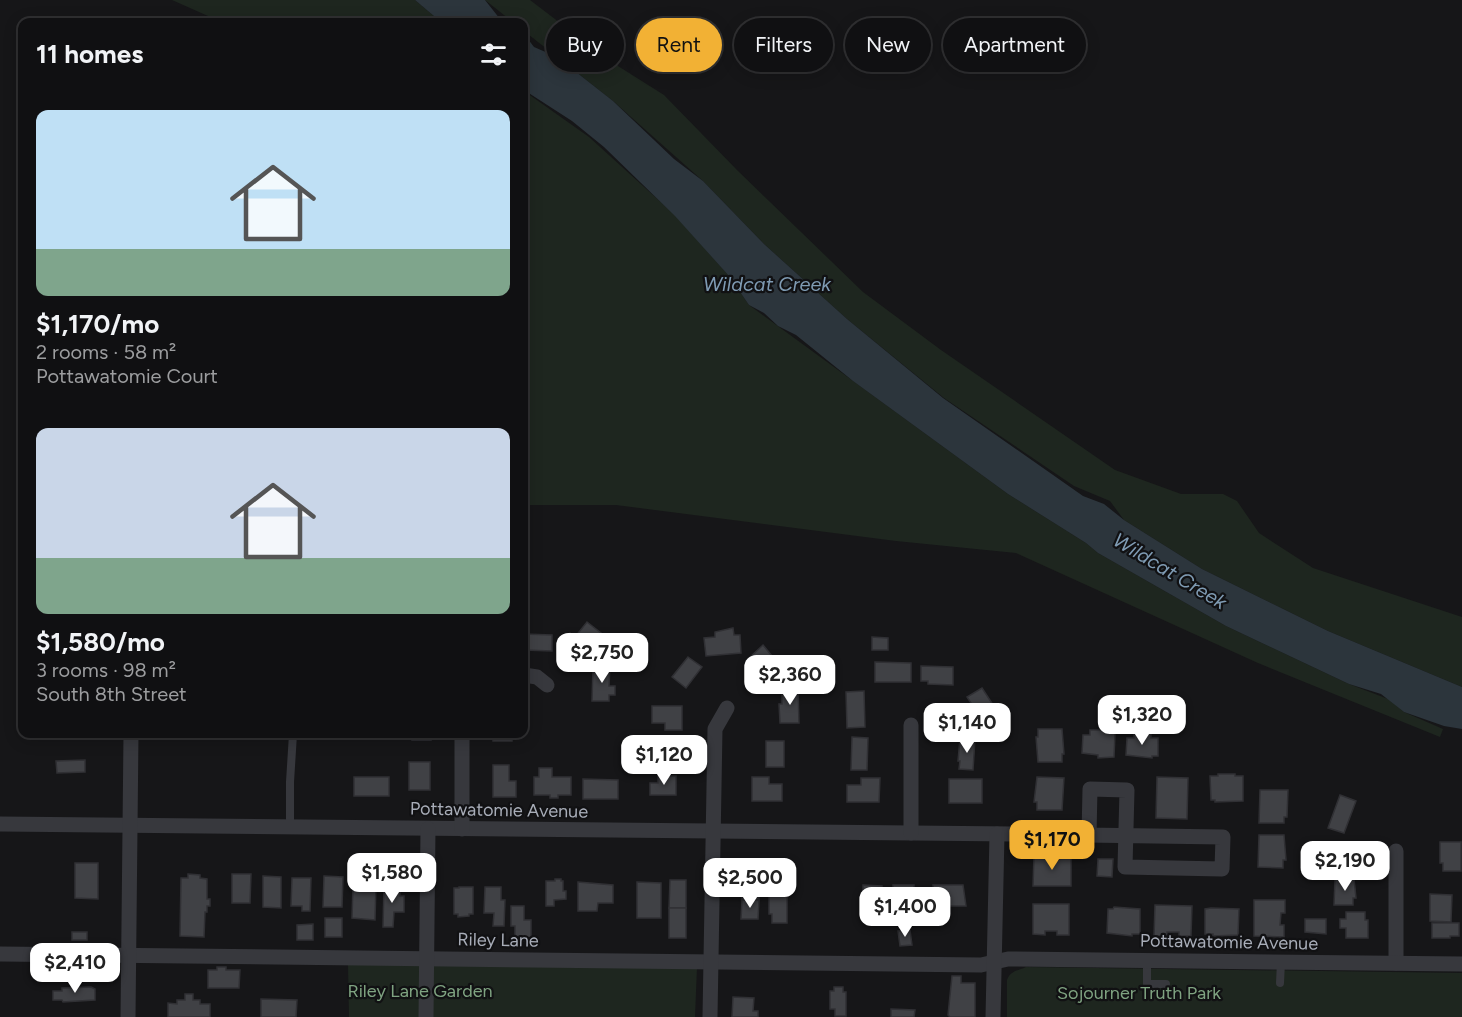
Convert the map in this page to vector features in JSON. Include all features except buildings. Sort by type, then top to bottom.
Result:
[{"type":"street","points":[[528,676],[537,677],[547,685]]},
{"type":"street","points":[[710,1017],[715,729],[727,708]]},
{"type":"street","points":[[911,725],[911,833]]},
{"type":"street","points":[[128,1017],[131,738]]},
{"type":"street","points":[[462,738],[462,829]]},
{"type":"street","points":[[1089,835],[1090,789],[1126,790],[1125,836],[1125,867],[1222,869],[1223,837],[1125,836]]},
{"type":"street","name":"Pottawatomie Avenue","points":[[0,824],[1125,836]]},
{"type":"street","points":[[426,1017],[428,829]]},
{"type":"street","points":[[993,1017],[997,834]]},
{"type":"street","points":[[1396,851],[1396,963]]},
{"type":"street","name":"Riley Lane","points":[[0,954],[711,963],[981,965],[995,962]]},
{"type":"street","name":"Pottawatomie Avenue","points":[[995,962],[1008,959],[1462,964]]},
{"type":"lane","points":[[290,827],[293,738]]},
{"type":"lane","points":[[1147,960],[1147,984],[1166,984]]},
{"type":"lane","points":[[1280,983],[1281,962]]},
{"type":"green space","points":[[172,0],[415,0],[436,18],[211,18]]},
{"type":"green space","points":[[485,0],[530,0],[554,18],[546,18],[546,48],[528,34],[528,18],[508,18]]},
{"type":"green space","points":[[624,70],[664,95],[737,170],[863,292],[941,350],[1115,470],[1181,494],[1223,494],[1237,501],[1259,533],[1313,568],[1462,617],[1462,687],[1328,631],[1202,569],[1124,520],[1110,501],[1074,486],[944,398],[847,319],[764,244],[703,181],[613,101],[576,72],[624,72]]},
{"type":"green space","points":[[528,94],[589,137],[675,215],[729,276],[749,305],[1008,494],[1098,553],[1226,626],[1349,684],[1388,699],[1404,712],[1443,729],[1440,737],[1258,663],[1016,553],[896,541],[616,505],[528,505]]},
{"type":"green space","name":"Riley Lane Garden","points":[[348,964],[697,967],[695,1017],[349,1017]]},
{"type":"green space","name":"Sojourner Truth Park","points":[[1026,967],[1462,973],[1462,1017],[1007,1017],[1007,980],[1013,973]]},
{"type":"water","points":[[415,0],[485,0],[499,18],[436,18]]},
{"type":"water","name":"Wildcat Creek","points":[[528,39],[534,47],[546,52],[546,72],[576,72],[613,101],[674,159],[703,181],[764,244],[847,319],[943,398],[1083,496],[1104,504],[1124,520],[1202,569],[1328,631],[1462,687],[1462,729],[1444,726],[1404,712],[1381,694],[1349,684],[1226,626],[1098,553],[1008,494],[853,381],[796,335],[778,326],[764,313],[749,305],[729,276],[675,216],[604,147],[572,121],[528,93]]}]
